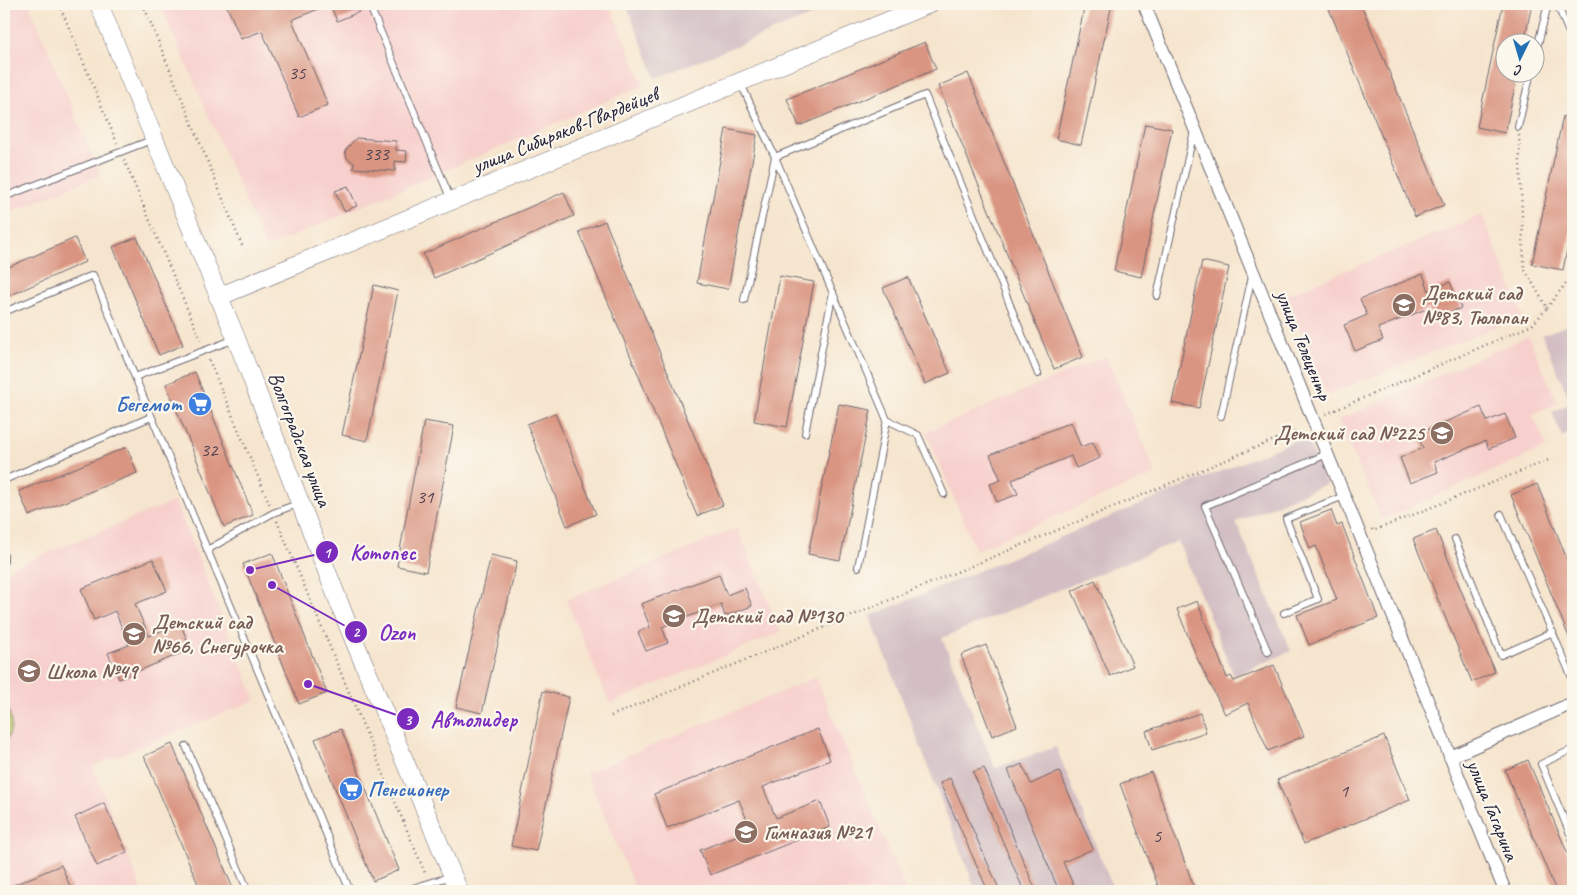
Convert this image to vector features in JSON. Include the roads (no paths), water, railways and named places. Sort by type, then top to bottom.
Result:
[{"type":"main road","name":"Волгоградская улица","points":[[99,4],[236,338],[300,503],[456,883]]},
{"type":"main road","name":"улица Сибиряков-Гвардейцев","points":[[218,297],[929,4]]},
{"type":"street","name":"улица Телецентр","points":[[1144,4],[1450,756]]},
{"type":"street","name":"улица Гагарина","points":[[1505,891],[1450,756],[1573,703]]},
{"type":"lane","points":[[369,4],[451,201]]},
{"type":"lane","points":[[1541,32],[1548,4]]},
{"type":"lane","points":[[1557,4],[1573,42]]},
{"type":"lane","points":[[740,82],[775,157],[887,420],[858,567]]},
{"type":"lane","points":[[1518,127],[1529,82]]},
{"type":"lane","points":[[775,157],[925,95],[1038,374]]},
{"type":"lane","points":[[1157,296],[1195,129]]},
{"type":"lane","points":[[4,197],[154,139]]},
{"type":"lane","points":[[744,300],[775,157]]},
{"type":"lane","points":[[1221,416],[1253,272]]},
{"type":"lane","points":[[4,312],[93,275],[350,891]]},
{"type":"lane","points":[[805,432],[832,292]]},
{"type":"lane","points":[[135,377],[236,338]]},
{"type":"lane","points":[[4,480],[151,417]]},
{"type":"lane","points":[[887,420],[918,435],[944,494]]},
{"type":"lane","points":[[1268,652],[1205,506],[1327,454]]},
{"type":"lane","points":[[1284,613],[1318,599],[1286,519],[1344,496]]},
{"type":"lane","points":[[207,550],[273,513],[300,503]]},
{"type":"lane","points":[[1501,514],[1573,680]]},
{"type":"lane","points":[[1455,539],[1501,655],[1553,632]]},
{"type":"lane","points":[[4,556],[4,561]]},
{"type":"lane","points":[[186,746],[248,891]]},
{"type":"lane","points":[[1573,750],[1541,764],[1573,841]]},
{"type":"lane","points":[[403,891],[429,884],[456,883]]},
{"type":"place","name":"Детский сад №83, Тюльпан","points":[[1404,305]]},
{"type":"place","name":"Бегемот","points":[[200,404]]},
{"type":"place","name":"Детский сад №225","points":[[1442,433]]},
{"type":"place","name":"Котопес","points":[[250,570]]},
{"type":"place","name":"Ozon","points":[[272,585]]},
{"type":"place","name":"Детский сад №130","points":[[674,616]]},
{"type":"place","name":"Детский сад №66, Снегурочка","points":[[134,634]]},
{"type":"place","name":"Школа №49","points":[[29,671]]},
{"type":"place","name":"Автолидер","points":[[308,684]]},
{"type":"place","name":"Пенсионер","points":[[351,789]]},
{"type":"place","name":"Гимназия №21","points":[[746,832]]}]
